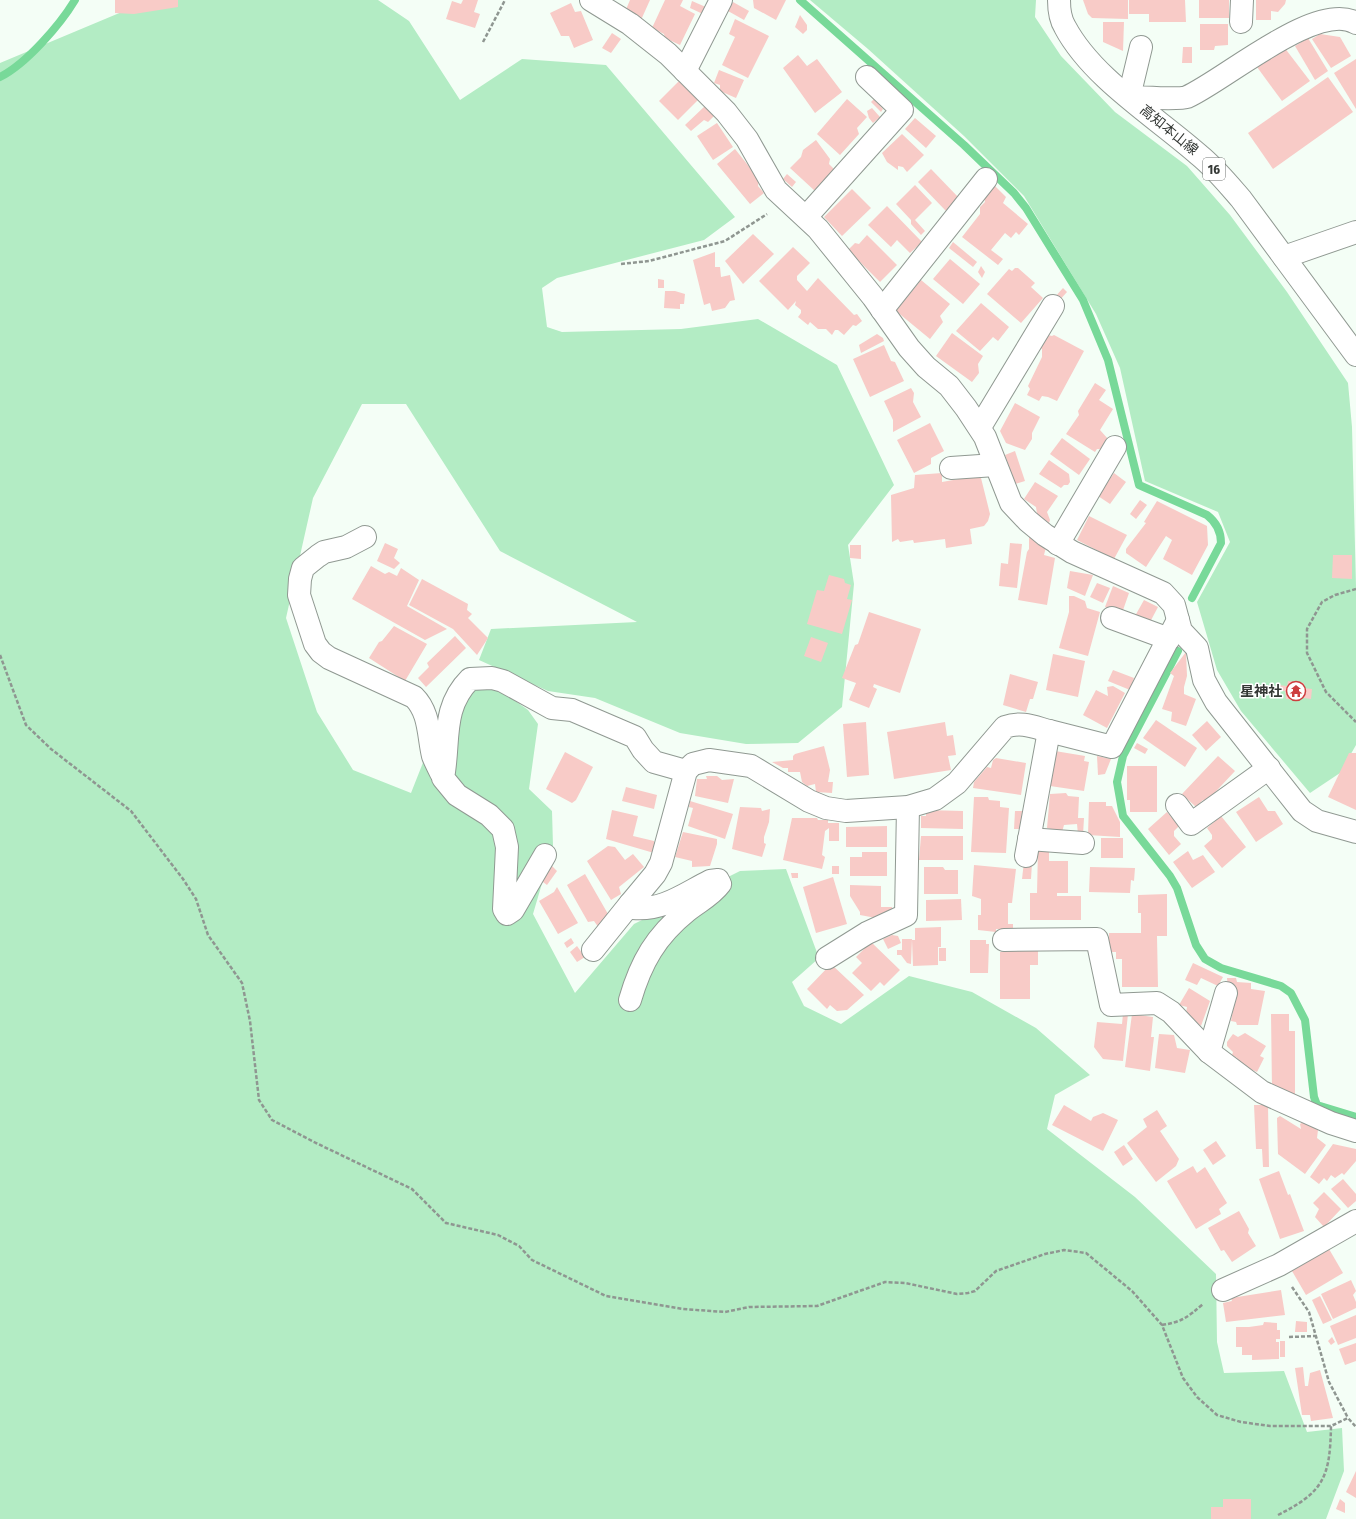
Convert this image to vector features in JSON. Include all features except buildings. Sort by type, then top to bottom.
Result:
[{"type":"street","points":[[591,0],[630,24],[668,54],[726,112],[747,139],[776,190],[818,229],[882,310],[909,348],[926,367],[949,386],[980,427],[1011,502],[1028,521],[1058,544],[1163,593],[1174,605],[1174,629],[1112,747],[1023,724],[1015,724],[1005,727],[957,783],[935,799],[908,807],[846,811],[826,808],[809,801],[751,766],[709,760],[693,764],[686,772],[661,863],[655,874],[593,950]]},
{"type":"street","points":[[684,71],[721,0]]},
{"type":"street","name":"高知本山線","points":[[1059,0],[1064,26],[1082,53],[1129,97],[1200,155],[1220,175],[1241,199],[1356,356]]},
{"type":"street","points":[[1242,0],[1242,22]]},
{"type":"street","points":[[1141,47],[1129,97],[1186,98],[1300,22],[1324,14],[1354,17]]},
{"type":"street","points":[[806,217],[902,110],[867,77]]},
{"type":"street","points":[[882,310],[986,179]]},
{"type":"street","points":[[1284,257],[1356,232]]},
{"type":"street","points":[[980,427],[1053,306]]},
{"type":"street","points":[[1058,544],[1115,447]]},
{"type":"street","points":[[951,468],[996,465]]},
{"type":"street","points":[[365,538],[346,547],[324,552],[303,568],[300,579],[299,595],[315,644],[321,652],[329,658],[414,697],[421,704],[426,717],[434,757],[443,778],[457,795],[489,815],[503,829],[507,847],[504,909],[507,914],[513,910],[545,855]]},
{"type":"street","points":[[1112,618],[1181,631],[1197,648],[1204,680],[1216,702],[1302,811],[1317,821],[1356,832]]},
{"type":"street","points":[[443,778],[446,762],[448,721],[452,707],[456,696],[465,684],[470,679],[477,678],[492,678],[502,681],[552,708],[572,710],[635,737],[643,750],[654,762],[686,772]]},
{"type":"street","points":[[1050,731],[1028,848],[1083,843]]},
{"type":"street","points":[[1177,804],[1191,824],[1269,768]]},
{"type":"street","points":[[827,958],[867,933],[906,915],[908,807]]},
{"type":"street","points":[[630,904],[633,908],[647,909],[663,906],[710,881],[718,880],[720,882],[717,888],[686,912],[655,942],[645,961],[630,1000]]},
{"type":"street","points":[[1004,940],[1097,939],[1111,1005],[1157,1003],[1171,1012],[1209,1052],[1262,1092],[1331,1123],[1356,1131]]},
{"type":"street","points":[[1209,1052],[1226,993]]},
{"type":"street","points":[[1223,1290],[1279,1265],[1356,1220]]},
{"type":"path","points":[[483,42],[505,0]]},
{"type":"path","points":[[620,264],[649,260],[725,241],[787,201]]},
{"type":"path","points":[[1356,589],[1335,595],[1322,602],[1307,629],[1307,653],[1326,692],[1356,722]]},
{"type":"path","points":[[0,655],[26,725],[51,749],[131,811],[184,879],[196,899],[208,935],[242,983],[250,1021],[259,1100],[272,1120],[412,1189],[446,1223],[498,1234],[519,1246],[532,1260],[606,1296],[683,1309],[725,1312],[749,1308],[817,1306],[885,1282],[905,1283],[957,1294],[968,1293],[975,1291],[996,1271],[1045,1254],[1064,1250],[1086,1253],[1132,1291],[1162,1325],[1183,1378],[1196,1397],[1217,1415],[1241,1422],[1270,1426],[1331,1426],[1348,1418]]},
{"type":"path","points":[[1279,1265],[1309,1312],[1329,1382],[1348,1418],[1356,1427]]},
{"type":"path","points":[[1162,1325],[1177,1323],[1186,1318],[1209,1298],[1223,1290]]},
{"type":"path","points":[[1289,1337],[1316,1336]]},
{"type":"path","points":[[1278,1515],[1300,1504],[1315,1491],[1324,1479],[1331,1447],[1331,1426]]},
{"type":"green space","points":[[378,0],[409,21],[460,100],[522,59],[606,65],[735,217],[704,240],[557,278],[542,288],[547,327],[562,332],[681,329],[758,319],[837,365],[894,485],[848,545],[854,584],[842,707],[798,743],[746,744],[680,733],[595,698],[548,691],[479,660],[491,629],[637,622],[500,551],[406,404],[362,404],[313,498],[286,618],[317,712],[353,770],[411,793],[441,717],[473,688],[497,688],[528,710],[538,724],[529,789],[552,811],[553,846],[533,914],[575,993],[634,924],[740,871],[786,869],[819,958],[792,982],[804,1006],[841,1024],[909,976],[972,992],[1036,1028],[1090,1075],[1055,1095],[1047,1129],[1135,1197],[1216,1274],[1217,1342],[1224,1373],[1284,1371],[1307,1432],[1342,1428],[1344,1471],[1326,1519],[0,1519],[0,63],[148,1]]},
{"type":"green space","points":[[810,0],[1036,0],[1035,17],[1061,56],[1115,112],[1187,166],[1230,215],[1287,292],[1348,383],[1352,427],[1356,586],[1356,745],[1340,773],[1310,793],[1241,711],[1217,670],[1197,602],[1230,542],[1218,512],[1145,481],[1120,368],[1096,314],[1024,196],[964,136],[868,49]]},
{"type":"waterway","points":[[0,77],[21,63],[42,43],[61,21],[75,0]]},
{"type":"waterway","points":[[800,0],[964,145],[1014,193],[1026,208],[1083,300],[1108,360],[1139,485],[1207,515],[1219,531],[1221,543],[1192,598]]},
{"type":"waterway","points":[[1178,651],[1123,756],[1117,782],[1123,816],[1170,876],[1177,888],[1196,945],[1205,959],[1221,968],[1281,986],[1291,993],[1305,1020],[1314,1097],[1317,1105],[1356,1117]]},
{"type":"place","name":"星神社","points":[[1296,691]]}]
